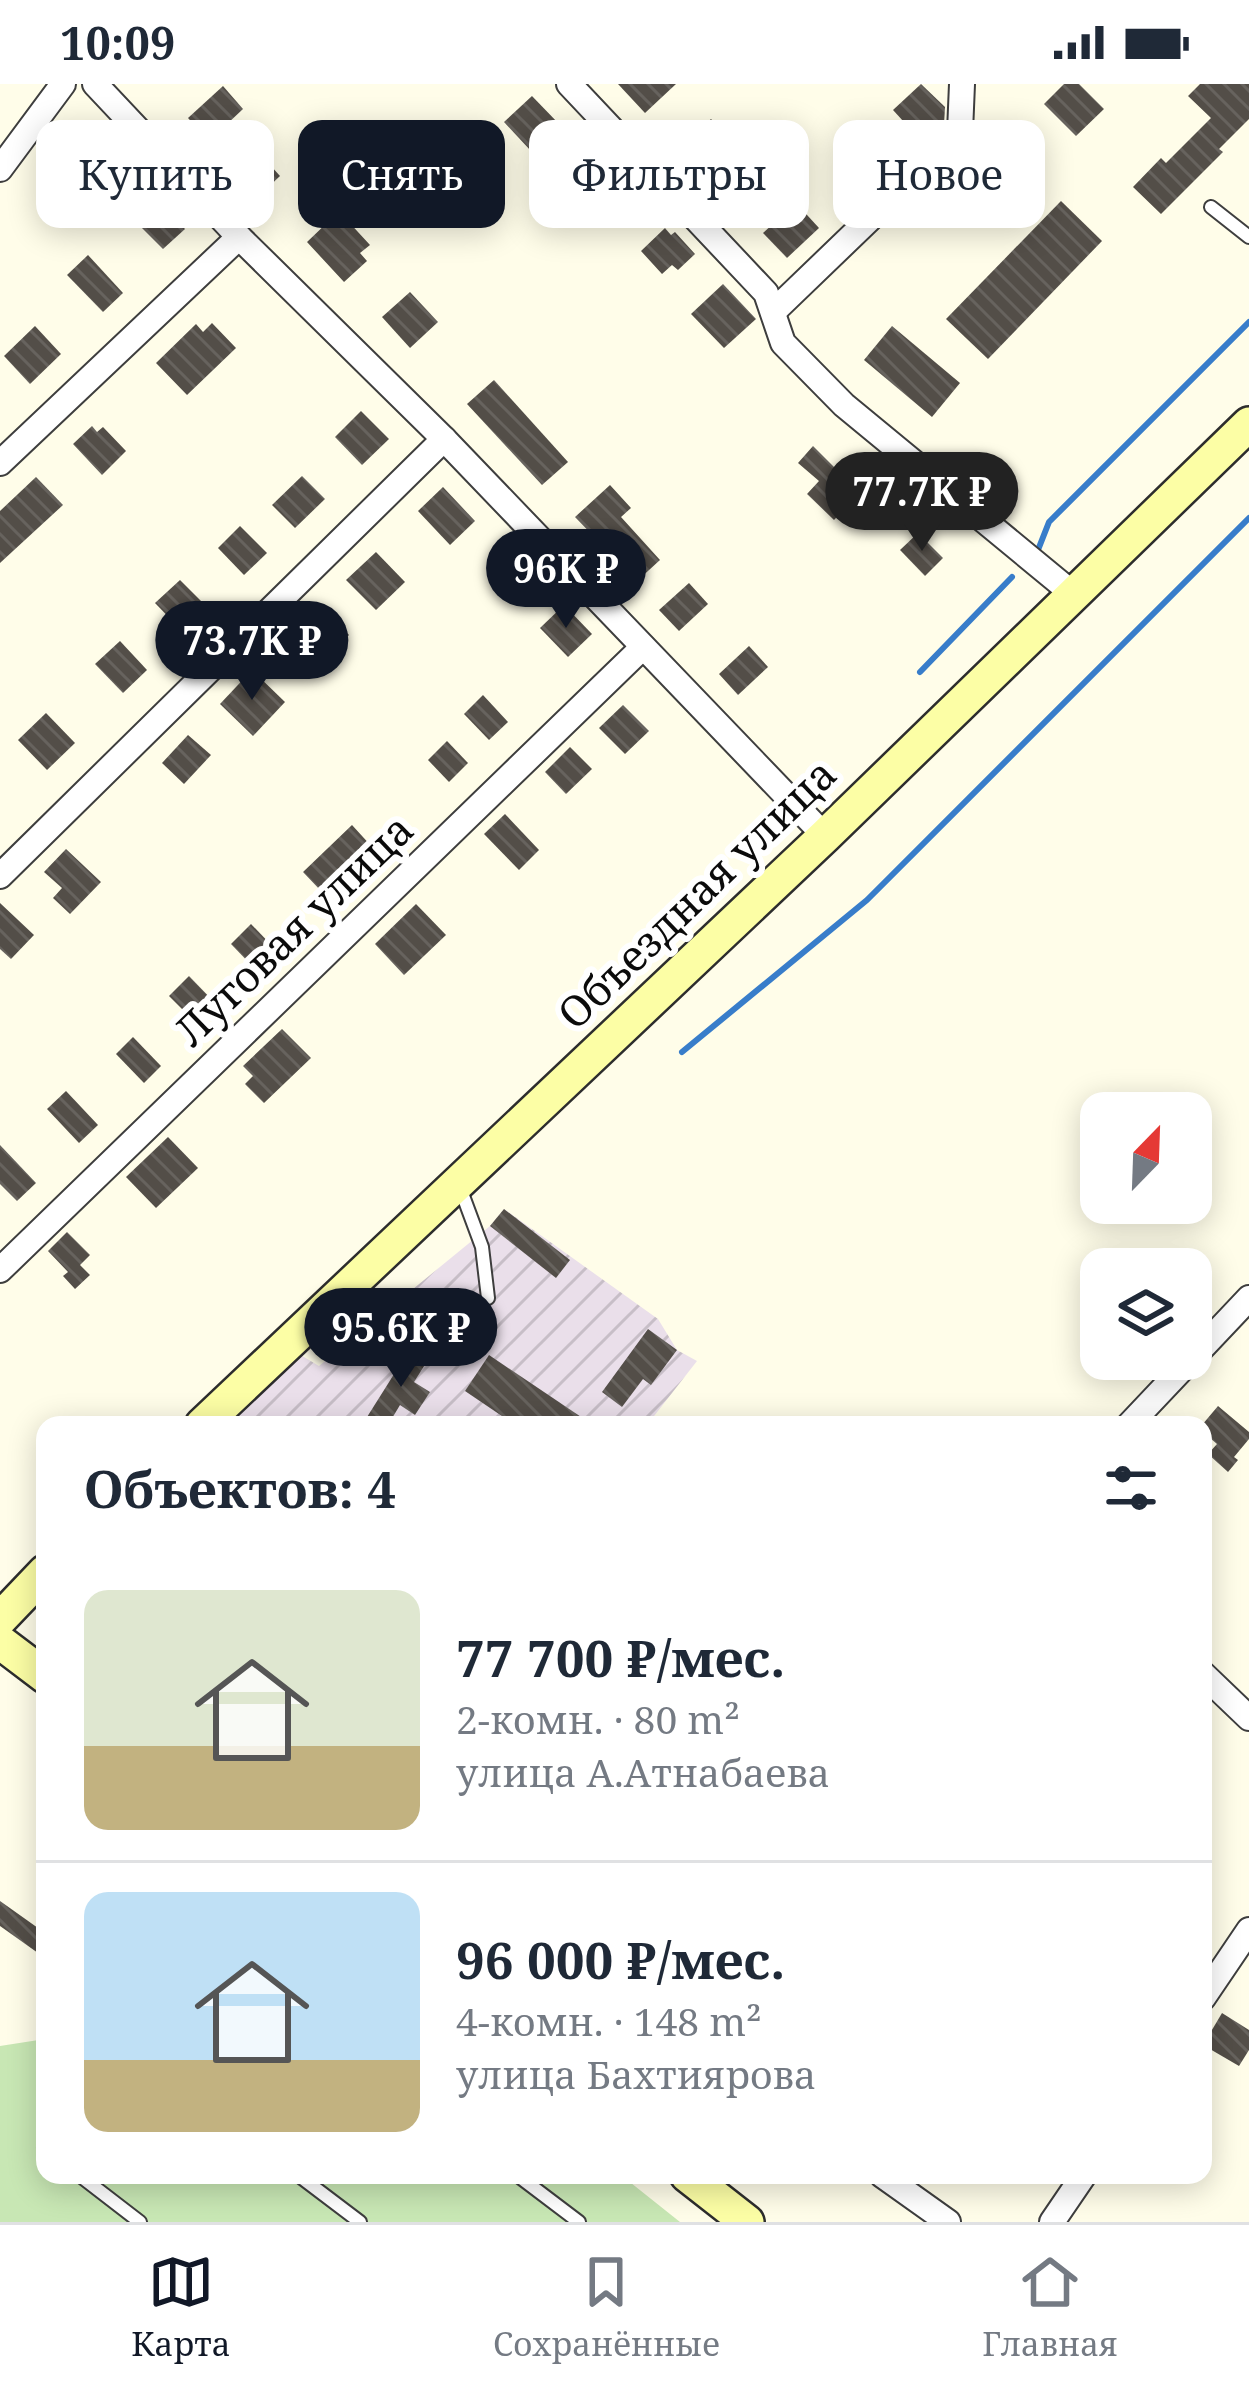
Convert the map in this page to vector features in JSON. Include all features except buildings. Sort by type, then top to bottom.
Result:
[{"type":"main road","name":"Объездная улица","points":[[212,1416],[825,836],[1249,424]]},
{"type":"main road","points":[[0,1619],[36,1581]]},
{"type":"main road","points":[[0,1642],[36,1669]]},
{"type":"main road","points":[[698,2184],[747,2222]]},
{"type":"street","points":[[0,169],[63,84]]},
{"type":"street","points":[[95,84],[825,836]]},
{"type":"street","points":[[569,84],[766,293],[783,343],[844,405],[1072,593]]},
{"type":"street","points":[[772,311],[960,132],[962,84]]},
{"type":"street","points":[[0,463],[239,237]]},
{"type":"street","points":[[0,877],[444,439]]},
{"type":"street","name":"Луговая улица","points":[[0,1270],[643,647]]},
{"type":"street","points":[[1138,1416],[1249,1298]]},
{"type":"street","points":[[1212,1683],[1249,1718]]},
{"type":"street","points":[[1212,1985],[1249,1930]]},
{"type":"street","points":[[894,2184],[947,2222]]},
{"type":"street","points":[[1052,2222],[1078,2184]]},
{"type":"lane","points":[[1211,207],[1249,237]]},
{"type":"lane","points":[[459,1184],[482,1247],[488,1298]]},
{"type":"lane","points":[[91,2184],[140,2222]]},
{"type":"lane","points":[[310,2184],[360,2222]]},
{"type":"lane","points":[[529,2184],[579,2222]]},
{"type":"shaded area","points":[[504,1209],[658,1319],[677,1350],[697,1361],[654,1416],[238,1416],[299,1354],[319,1366],[490,1226]]},
{"type":"green space","points":[[36,2040],[36,2184],[632,2184],[680,2222],[0,2222],[0,2046]]},
{"type":"waterway","points":[[1038,550],[1049,522],[1249,322]]},
{"type":"waterway","points":[[682,1052],[867,900],[1249,518]]},
{"type":"waterway","points":[[920,672],[1012,577]]}]
